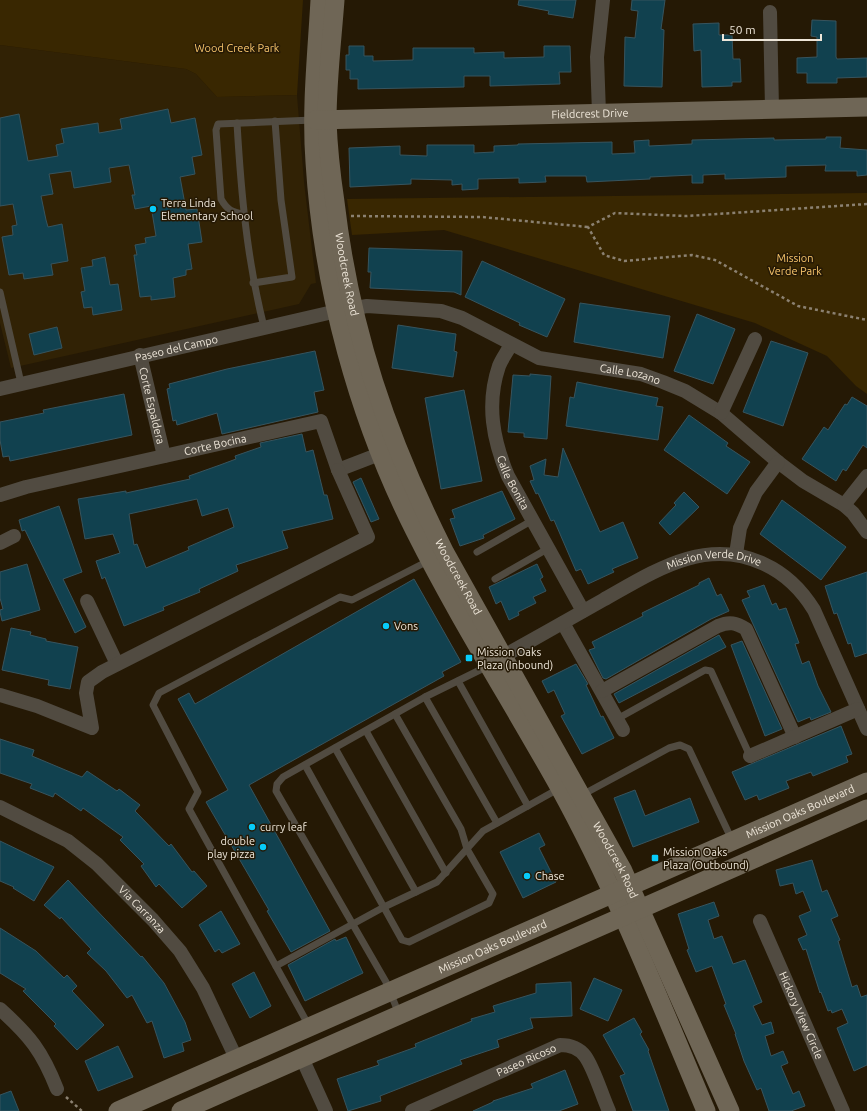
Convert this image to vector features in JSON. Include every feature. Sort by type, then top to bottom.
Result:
[{"type":"main road","name":"Woodcreek Road","points":[[320,0],[320,120],[336,219],[345,309]]},
{"type":"main road","name":"Woodcreek Road","points":[[335,0],[315,163],[321,216],[345,309],[363,405],[388,451],[420,504],[445,552],[496,661],[560,788],[622,889]]},
{"type":"main road","name":"Fieldcrest Drive","points":[[320,120],[867,107]]},
{"type":"main road","name":"Woodcreek Road","points":[[388,451],[414,530],[430,560],[582,795],[632,912],[730,1111]]},
{"type":"main road","name":"Mission Oaks Boulevard","points":[[118,1111],[867,782]]},
{"type":"main road","points":[[181,1111],[867,809]]},
{"type":"main road","name":"Woodcreek Road","points":[[632,912],[706,1111]]},
{"type":"street","points":[[599,113],[597,57],[602,0]]},
{"type":"street","points":[[770,12],[772,109]]},
{"type":"street","name":"Calle Lozano","points":[[345,309],[368,306],[441,312],[462,318],[538,358],[642,374],[685,391],[721,413],[778,462],[804,481],[844,505],[853,513],[867,532]]},
{"type":"street","name":"Paseo del Campo","points":[[0,389],[140,355],[345,309]]},
{"type":"street","points":[[721,413],[755,339]]},
{"type":"street","name":"Calle Bonita","points":[[511,344],[500,364],[494,386],[492,422],[498,453],[508,476],[583,612]]},
{"type":"street","name":"Corte Espaldera","points":[[140,355],[164,456]]},
{"type":"street","name":"Corte Bocina","points":[[0,495],[26,487],[321,421],[338,470]]},
{"type":"street","points":[[0,695],[37,706],[92,728],[86,693],[88,682],[117,664],[368,537],[338,470],[388,451]]},
{"type":"street","points":[[736,554],[740,528],[753,499],[778,462]]},
{"type":"street","points":[[844,505],[867,476]]},
{"type":"street","points":[[0,543],[14,536]]},
{"type":"street","name":"Mission Verde Drive","points":[[496,661],[662,567],[706,555],[736,554],[755,560],[775,569],[791,580],[808,600],[814,610],[867,730]]},
{"type":"street","points":[[87,601],[117,664]]},
{"type":"street","points":[[563,623],[620,725]]},
{"type":"street","points":[[602,691],[718,626],[727,623],[737,624],[746,629],[795,737]]},
{"type":"street","points":[[750,756],[858,709]]},
{"type":"street","name":"Via Carranza","points":[[0,807],[68,840],[97,864],[153,920],[180,951],[203,988],[236,1058]]},
{"type":"street","name":"Hickory View Circle","points":[[760,921],[843,1111]]},
{"type":"street","points":[[0,1009],[37,1047],[48,1065],[57,1089]]},
{"type":"street","name":"Paseo Ricoso","points":[[412,1111],[560,1045],[567,1045],[577,1049],[585,1056],[608,1111]]},
{"type":"street","points":[[302,1058],[326,1111]]},
{"type":"lane","points":[[244,214],[231,212],[226,208],[221,199],[216,130],[218,124],[237,122],[320,120]]},
{"type":"lane","points":[[253,283],[292,277],[281,200],[275,121]]},
{"type":"lane","points":[[237,122],[241,194],[253,283],[264,327]]},
{"type":"lane","points":[[0,292],[21,383]]},
{"type":"lane","points":[[477,552],[533,520]]},
{"type":"lane","points":[[495,578],[549,548]]},
{"type":"lane","points":[[309,1026],[189,809],[198,792],[153,706],[158,694],[340,597],[352,600],[430,560]]},
{"type":"lane","points":[[399,1014],[390,991],[276,791],[277,784],[283,777],[395,714],[496,661]]},
{"type":"lane","points":[[620,725],[705,670],[711,672],[750,756]]},
{"type":"lane","points":[[458,681],[528,806]]},
{"type":"lane","points":[[426,697],[497,823]]},
{"type":"lane","points":[[305,765],[402,940],[409,942],[489,903],[493,894],[467,849],[461,829],[395,714]]},
{"type":"lane","points":[[366,731],[446,873]]},
{"type":"lane","points":[[582,795],[669,748],[680,745],[689,749],[732,841]]},
{"type":"lane","points":[[335,748],[416,892]]},
{"type":"lane","points":[[276,966],[351,924],[437,882],[483,831],[560,788]]},
{"type":"path","points":[[336,219],[357,215],[482,217],[588,227],[615,213],[687,216],[867,204]]},
{"type":"path","points":[[588,227],[604,255],[624,261],[692,255],[714,260],[798,306],[867,320]]},
{"type":"path","points":[[57,1089],[82,1111]]},
{"type":"shaded area","name":"Terra Linda Elementary School","points":[[0,45],[186,69],[196,74],[217,97],[297,95],[304,182],[316,283],[311,284],[299,304],[11,368],[0,323]]},
{"type":"green space","name":"Wood Creek Park","points":[[0,0],[303,0],[297,95],[217,97],[196,74],[186,69],[0,45]]},
{"type":"green space","name":"Mission Verde Park","points":[[867,193],[867,394],[856,386],[827,356],[755,323],[444,230],[352,235],[347,199]]},
{"type":"building","points":[[519,0],[576,0],[573,18],[548,14],[549,11],[518,5]]},
{"type":"building","points":[[632,0],[665,0],[661,29],[664,30],[662,87],[624,86],[625,37],[635,38],[638,11],[631,10]]},
{"type":"building","points":[[812,20],[836,21],[837,59],[867,58],[867,77],[837,78],[837,83],[807,83],[807,73],[797,73],[797,58],[817,57],[817,37],[811,36]]},
{"type":"building","points":[[719,23],[719,35],[732,35],[733,59],[740,59],[741,82],[732,82],[732,86],[702,87],[701,50],[694,51],[693,24]]},
{"type":"building","points":[[349,46],[364,46],[364,56],[373,56],[373,61],[413,60],[413,48],[474,48],[474,53],[504,52],[504,58],[544,57],[544,46],[570,46],[571,72],[559,72],[560,84],[490,86],[490,76],[464,76],[464,87],[358,89],[358,79],[350,79],[350,70],[346,70],[346,55],[349,55]]},
{"type":"building","points":[[168,109],[171,123],[195,118],[202,155],[192,157],[195,174],[180,177],[186,210],[197,209],[202,242],[188,244],[192,269],[186,270],[186,275],[173,278],[175,297],[151,300],[151,296],[140,297],[134,255],[137,255],[135,245],[146,243],[145,238],[156,236],[151,206],[135,209],[132,195],[135,195],[129,165],[109,168],[111,182],[74,188],[71,171],[49,174],[53,194],[41,196],[46,220],[48,227],[62,224],[68,261],[51,264],[53,275],[24,279],[23,273],[9,275],[2,237],[13,235],[12,226],[17,225],[13,204],[0,206],[0,118],[19,114],[28,161],[58,156],[56,145],[64,143],[61,129],[98,123],[99,133],[122,129],[120,119]]},
{"type":"building","points":[[826,137],[841,137],[840,148],[867,150],[867,175],[857,176],[857,171],[825,171],[826,165],[786,166],[786,177],[725,179],[725,174],[703,175],[703,183],[692,183],[692,175],[587,182],[586,176],[545,176],[546,182],[519,183],[519,178],[478,179],[478,189],[462,190],[462,184],[452,185],[452,180],[411,179],[411,184],[350,187],[349,148],[400,146],[400,155],[427,156],[427,145],[474,145],[474,153],[494,152],[494,146],[518,144],[612,142],[612,154],[635,153],[634,141],[649,140],[649,146],[692,144],[692,140],[774,138],[774,140],[826,139]]},
{"type":"building","points":[[369,248],[462,251],[461,295],[454,292],[370,288],[371,272],[368,272]]},
{"type":"building","points":[[105,257],[110,285],[118,284],[122,310],[93,315],[92,307],[84,308],[81,292],[85,291],[81,268],[93,266],[92,260]]},
{"type":"building","points":[[482,261],[565,299],[547,337],[519,325],[520,323],[465,297]]},
{"type":"building","points":[[580,303],[670,316],[663,358],[574,342]]},
{"type":"building","points":[[697,314],[735,329],[713,384],[674,371]]},
{"type":"building","points":[[398,325],[456,334],[454,351],[457,352],[453,377],[392,368]]},
{"type":"building","points":[[57,327],[62,348],[34,355],[29,334]]},
{"type":"building","points":[[771,341],[808,353],[783,426],[743,412]]},
{"type":"building","points":[[315,351],[324,390],[314,392],[318,412],[222,434],[217,413],[177,425],[176,420],[173,421],[167,389],[170,388],[169,384],[227,369]]},
{"type":"building","points":[[530,374],[551,376],[547,439],[524,437],[524,433],[508,432],[513,375],[530,376]]},
{"type":"building","points":[[577,382],[658,398],[656,406],[663,407],[658,440],[566,426],[570,397],[574,398]]},
{"type":"building","points":[[464,390],[482,481],[441,489],[425,398]]},
{"type":"building","points":[[124,394],[132,435],[10,461],[9,456],[3,457],[0,440],[0,422],[44,413],[43,410]]},
{"type":"building","points":[[852,397],[867,406],[867,448],[863,445],[846,471],[843,469],[836,481],[802,459],[824,427],[828,430],[845,404],[847,405]]},
{"type":"building","points":[[689,415],[728,443],[726,446],[750,462],[727,494],[664,450]]},
{"type":"building","points":[[302,434],[306,452],[313,450],[324,495],[327,495],[333,519],[282,531],[288,548],[236,565],[238,571],[199,589],[200,592],[163,607],[164,610],[124,626],[105,577],[102,579],[96,561],[120,553],[113,534],[85,539],[78,499],[126,491],[126,493],[190,479],[189,476],[236,459],[235,456],[261,447],[260,443]],"holes":[[[197,499],[202,516],[228,508],[234,527],[188,547],[189,550],[146,568],[137,544],[134,545],[129,514]]]},
{"type":"building","points":[[563,448],[600,532],[623,522],[638,558],[612,569],[614,572],[588,584],[581,569],[576,571],[554,520],[551,521],[538,493],[536,494],[530,481],[534,480],[530,466],[546,459],[544,475],[558,477]]},
{"type":"building","points":[[361,478],[379,519],[371,522],[353,482]]},
{"type":"building","points":[[502,491],[515,519],[483,535],[484,538],[460,546],[450,519],[455,518],[452,510]]},
{"type":"building","points":[[684,492],[699,507],[670,535],[659,523],[676,505],[674,503]]},
{"type":"building","points":[[782,500],[846,547],[821,580],[760,534]]},
{"type":"building","points":[[59,506],[82,572],[63,579],[86,627],[75,633],[25,530],[22,531],[19,520]]},
{"type":"building","points":[[27,564],[40,610],[2,621],[0,612],[0,610],[3,609],[0,598],[0,572]]},
{"type":"building","points":[[537,564],[543,577],[540,579],[546,591],[533,597],[536,603],[518,612],[519,615],[509,620],[501,601],[496,604],[489,587]]},
{"type":"building","points":[[867,572],[867,653],[855,657],[851,643],[848,644],[837,613],[834,614],[825,586]]},
{"type":"building","points":[[709,578],[717,596],[721,594],[729,611],[711,619],[606,679],[603,678],[589,650],[595,648],[592,642],[643,616],[642,613],[699,585],[699,583]]},
{"type":"building","points":[[414,579],[461,662],[442,672],[444,676],[249,785],[330,931],[291,952],[267,911],[269,910],[206,802],[228,790],[178,699],[189,693],[195,704]]},
{"type":"building","points":[[764,585],[772,605],[776,603],[779,610],[786,608],[799,643],[795,644],[802,664],[809,661],[818,686],[831,712],[811,720],[810,717],[798,722],[742,600],[750,597],[747,591]]},
{"type":"building","points":[[11,628],[31,632],[30,635],[46,639],[46,641],[78,647],[70,689],[48,685],[49,680],[2,670]]},
{"type":"building","points":[[719,635],[726,647],[619,703],[614,694]]},
{"type":"building","points":[[742,641],[782,729],[765,736],[731,645]]},
{"type":"building","points":[[576,664],[588,684],[586,685],[601,717],[603,716],[614,738],[582,754],[561,716],[565,714],[554,690],[548,693],[542,681]]},
{"type":"building","points":[[841,726],[852,754],[846,756],[848,762],[813,776],[811,772],[786,781],[789,788],[759,800],[757,795],[745,800],[732,772]]},
{"type":"building","points":[[0,739],[34,750],[32,756],[82,777],[87,771],[117,791],[119,789],[140,805],[135,811],[169,846],[171,844],[192,872],[194,871],[207,886],[182,908],[159,884],[156,887],[141,866],[144,864],[120,840],[123,837],[83,808],[81,811],[55,793],[53,797],[30,788],[32,784],[0,773]]},
{"type":"building","points":[[635,790],[645,816],[690,798],[699,822],[633,847],[614,798]]},
{"type":"building","points":[[539,833],[545,845],[539,848],[556,882],[523,898],[500,852]]},
{"type":"building","points":[[0,841],[54,867],[34,901],[13,888],[14,887],[0,881]]},
{"type":"building","points":[[812,860],[822,892],[827,890],[838,916],[831,919],[840,940],[838,941],[852,987],[857,985],[861,997],[867,995],[867,1065],[854,1071],[837,1028],[848,1023],[842,1009],[832,1013],[831,1010],[828,1011],[821,992],[820,993],[806,949],[803,950],[798,939],[807,935],[799,916],[811,911],[803,891],[796,894],[793,883],[780,886],[776,870]]},
{"type":"building","points":[[68,880],[141,957],[142,956],[164,983],[185,1022],[191,1040],[182,1043],[184,1051],[164,1058],[152,1021],[147,1023],[132,995],[127,998],[106,971],[87,953],[91,949],[61,917],[60,919],[44,905]]},
{"type":"building","points":[[714,902],[719,916],[708,920],[714,939],[722,936],[733,964],[745,960],[762,1002],[753,1006],[762,1025],[771,1022],[774,1033],[765,1036],[771,1056],[783,1051],[788,1063],[781,1066],[793,1094],[799,1091],[805,1106],[791,1111],[769,1111],[761,1088],[757,1090],[744,1061],[712,966],[696,972],[687,950],[689,949],[678,914]]},
{"type":"building","points":[[221,911],[240,944],[222,953],[219,949],[215,952],[199,925]]},
{"type":"building","points":[[0,928],[36,951],[64,978],[67,975],[77,986],[72,991],[104,1025],[77,1050],[54,1026],[56,1024],[23,991],[26,989],[0,973]]},
{"type":"building","points":[[346,937],[363,973],[305,1001],[288,965],[335,939],[336,941]]},
{"type":"building","points":[[254,972],[271,1006],[250,1018],[232,984]]},
{"type":"building","points":[[594,978],[622,990],[608,1021],[580,1009]]},
{"type":"building","points":[[571,982],[572,1016],[530,1018],[533,1028],[497,1040],[499,1047],[460,1060],[462,1064],[380,1096],[381,1101],[348,1111],[337,1079],[379,1065],[377,1061],[416,1047],[415,1044],[472,1021],[471,1019],[495,1012],[493,1006],[536,993],[536,984]]},
{"type":"building","points":[[634,1018],[642,1032],[640,1034],[649,1050],[648,1051],[669,1111],[633,1111],[620,1076],[625,1074],[603,1035]]},
{"type":"building","points":[[118,1046],[133,1077],[98,1091],[85,1061]]},
{"type":"building","points":[[565,1070],[578,1104],[559,1111],[473,1111],[493,1101],[533,1088],[531,1084]]},
{"type":"building","points":[[11,1091],[19,1111],[0,1111],[0,1095]]},
{"type":"place","name":"Terra Linda Elementary School","points":[[153,209]]},
{"type":"place","name":"Vons","points":[[386,626]]},
{"type":"place","name":"Mission Oaks Plaza (Inbound)","points":[[469,658]]},
{"type":"place","name":"curry leaf","points":[[252,827]]},
{"type":"place","name":"double play pizza","points":[[263,847]]},
{"type":"place","name":"Mission Oaks Plaza (Outbound)","points":[[655,858]]},
{"type":"place","name":"Chase","points":[[527,876]]}]
